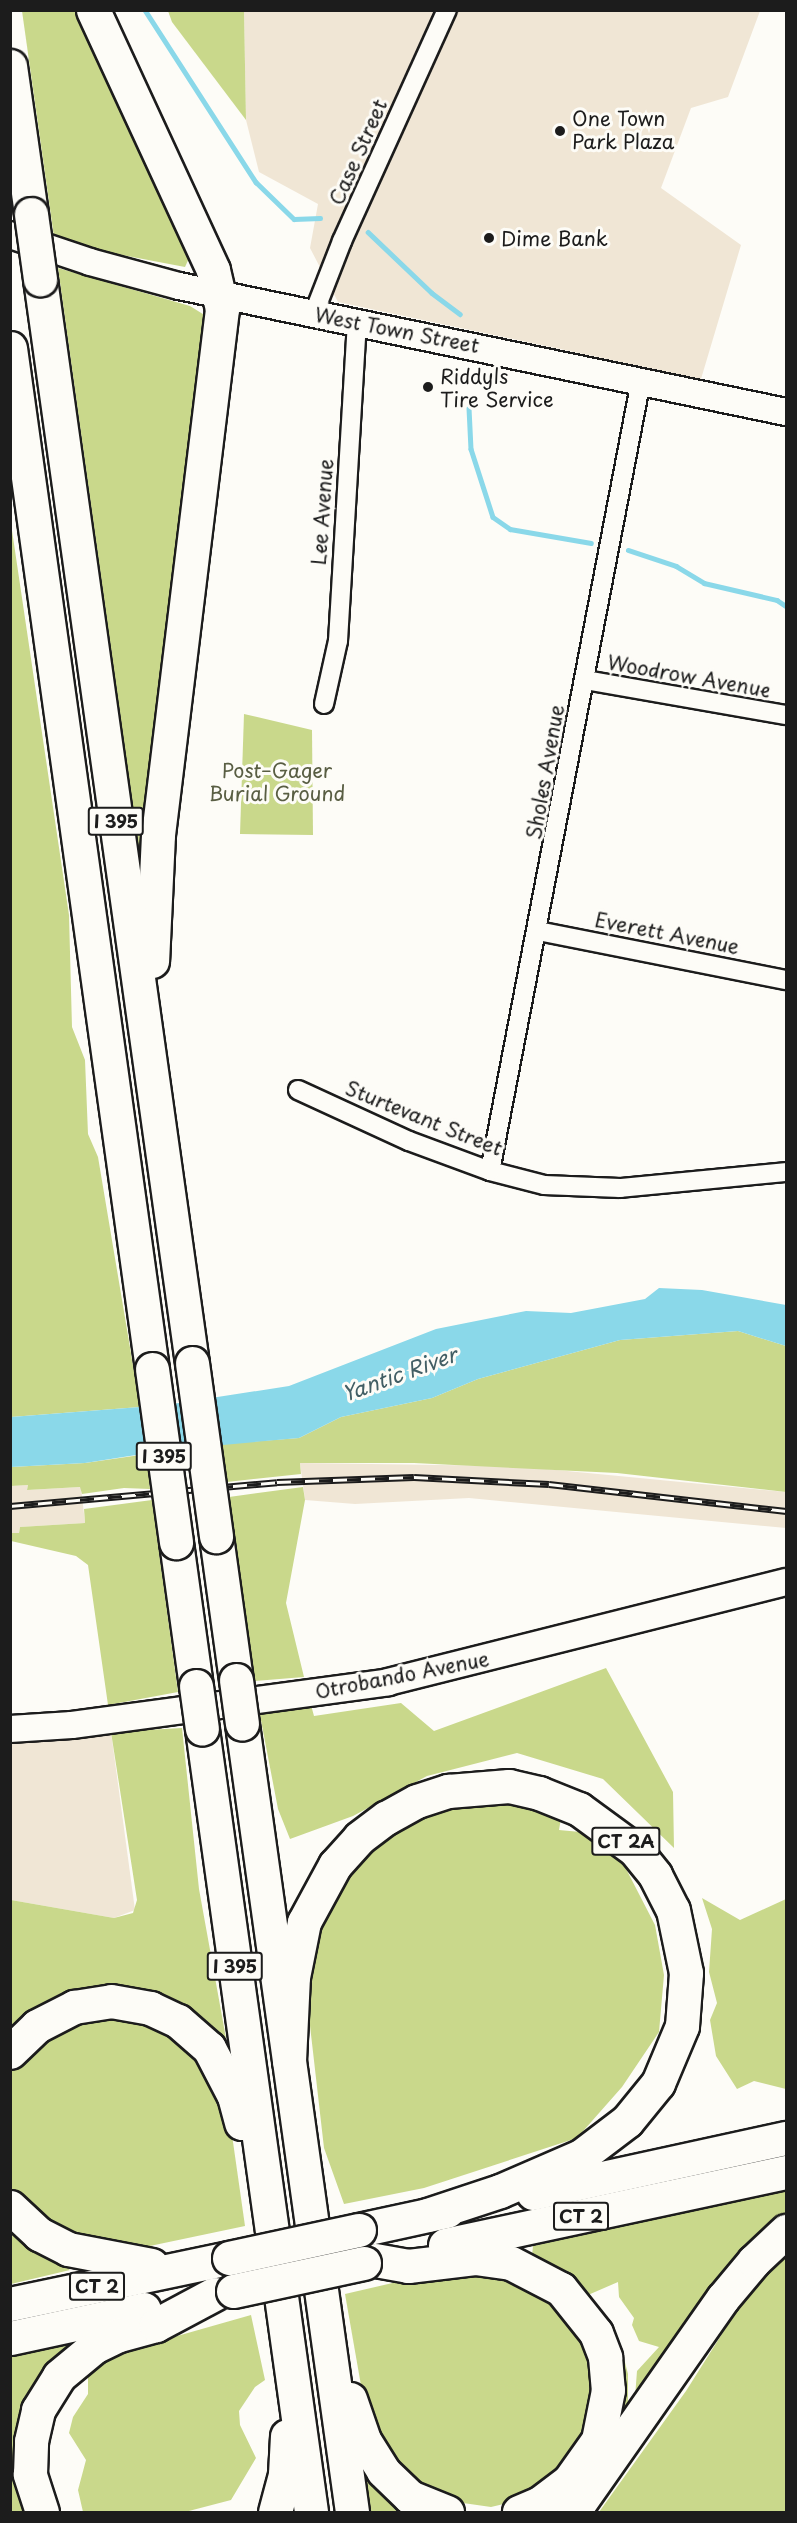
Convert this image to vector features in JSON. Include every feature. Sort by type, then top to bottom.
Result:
[{"type":"highway","points":[[93,10],[213,270],[220,294],[221,326],[156,856],[152,931],[155,1011],[148,1048]]},
{"type":"highway","name":"I 395","points":[[10,66],[21,225],[40,279],[352,2512]]},
{"type":"highway","name":"I 395","points":[[10,348],[311,2512]]},
{"type":"highway","name":"CT 2A","points":[[289,2061],[293,1977],[304,1922],[317,1892],[344,1853],[386,1818],[417,1801],[448,1791],[509,1786],[539,1792],[579,1809],[635,1850],[656,1875],[673,1910],[686,1972],[682,2026],[658,2083],[627,2121],[581,2156],[500,2191],[427,2215]]},
{"type":"highway","points":[[10,2052],[47,2019],[93,2003],[140,2005],[178,2021],[204,2042],[227,2078],[239,2112],[247,2155],[268,2203]]},
{"type":"highway","name":"CT 2","points":[[10,2304],[786,2138]]},
{"type":"highway","name":"CT 2","points":[[10,2338],[786,2172]]},
{"type":"highway","points":[[10,2207],[39,2234],[68,2250],[113,2261],[183,2268]]},
{"type":"highway","points":[[573,2512],[723,2298],[754,2261],[786,2231]]},
{"type":"highway","points":[[369,2262],[408,2266],[475,2258],[511,2263],[561,2289],[596,2333],[605,2357],[608,2390],[598,2440],[569,2481],[540,2503],[519,2512]]},
{"type":"highway","points":[[42,2512],[30,2474],[31,2441],[38,2410],[59,2376],[94,2347],[118,2335],[156,2325],[224,2292]]},
{"type":"highway","points":[[324,2312],[354,2414],[375,2460],[404,2493],[447,2512]]},
{"type":"highway","points":[[275,2512],[287,2460],[285,2411],[291,2368]]},
{"type":"main road","name":"West Town Street","points":[[21,225],[90,262],[220,294],[786,412]]},
{"type":"main road","name":"Otrobando Avenue","points":[[10,1729],[82,1723],[387,1682],[786,1582]]},
{"type":"street","name":"Case Street","points":[[314,313],[342,241],[447,10]]},
{"type":"street","name":"Lee Avenue","points":[[324,704],[338,641],[357,322]]},
{"type":"street","name":"Sholes Avenue","points":[[490,1171],[538,931],[641,380]]},
{"type":"street","name":"Woodrow Avenue","points":[[585,681],[786,716]]},
{"type":"street","name":"Everett Avenue","points":[[538,931],[786,980]]},
{"type":"street","name":"Sturtevant Street","points":[[298,1090],[409,1141],[490,1171],[544,1185],[620,1188],[786,1172]]},
{"type":"shaded area","points":[[244,11],[760,11],[728,97],[691,108],[661,188],[741,245],[701,379],[338,302],[310,248],[318,204],[259,172],[246,120]]},
{"type":"shaded area","points":[[300,1463],[515,1466],[786,1492],[786,1528],[469,1498],[355,1504],[305,1500]]},
{"type":"shaded area","points":[[28,1485],[27,1490],[81,1487],[85,1523],[20,1527],[19,1533],[11,1533],[11,1486]]},
{"type":"shaded area","points":[[111,1732],[135,1910],[114,1918],[11,1900],[11,1737]]},
{"type":"green space","points":[[22,11],[83,11],[190,256],[185,267],[85,248],[54,237]]},
{"type":"green space","points":[[168,11],[244,11],[246,120],[172,22]]},
{"type":"green space","points":[[58,268],[190,306],[206,316],[144,854],[139,850]]},
{"type":"green space","points":[[10,517],[69,915],[72,1027],[85,1060],[88,1134],[98,1157],[140,1407],[11,1417]]},
{"type":"green space","name":"Post–Gager Burial Ground","points":[[244,714],[312,730],[313,835],[240,834]]},
{"type":"green space","points":[[738,1331],[786,1346],[786,1492],[617,1473],[414,1463],[300,1463],[301,1474],[227,1482],[222,1444],[299,1438],[341,1417],[432,1398],[478,1379],[620,1340]]},
{"type":"green space","points":[[147,1454],[150,1489],[124,1488],[82,1494],[80,1487],[27,1490],[28,1485],[11,1486],[11,1467],[85,1463]]},
{"type":"green space","points":[[303,1487],[305,1500],[286,1603],[304,1677],[255,1681],[229,1497]]},
{"type":"green space","points":[[152,1500],[178,1692],[108,1705],[88,1565],[76,1556],[11,1541],[11,1533],[19,1533],[20,1527],[85,1523],[84,1509]]},
{"type":"green space","points":[[606,1668],[673,1792],[674,1848],[603,1779],[517,1753],[427,1776],[353,1816],[290,1839],[278,1809],[259,1710],[311,1705],[314,1716],[401,1703],[434,1731]]},
{"type":"green space","points":[[182,1728],[199,1889],[229,2055],[142,1998],[11,2039],[11,1900],[114,1918],[133,1913],[137,1900],[111,1732]]},
{"type":"green space","points":[[497,1795],[562,1812],[559,1830],[591,1833],[623,1863],[655,1925],[664,1975],[659,2032],[622,2087],[577,2138],[424,2188],[344,2204],[324,2148],[309,2017],[307,1966],[317,1920],[358,1854],[419,1811]]},
{"type":"green space","points":[[702,1898],[740,1920],[786,1899],[786,2089],[754,2081],[737,2089],[716,2056],[710,2020],[717,2003],[709,1972],[712,1929]]},
{"type":"green space","points":[[81,2015],[142,2015],[196,2046],[229,2114],[245,2226],[126,2251],[59,2232],[15,2196],[11,2187],[10,2070],[15,2061]]},
{"type":"green space","points":[[786,2188],[786,2218],[610,2443],[619,2386],[532,2256],[533,2246]],"holes":[[[618,2282],[619,2297],[634,2318],[632,2325],[639,2341],[659,2347],[637,2371],[635,2397],[628,2401],[628,2374],[620,2343],[608,2319],[588,2295]]]},
{"type":"green space","points":[[11,2225],[41,2248],[70,2270],[11,2284]]},
{"type":"green space","points":[[786,2252],[786,2512],[599,2512],[686,2391],[756,2280]]},
{"type":"green space","points":[[488,2271],[551,2299],[579,2328],[594,2365],[597,2401],[574,2466],[520,2500],[491,2507],[442,2500],[406,2480],[366,2414],[345,2294],[440,2272]]},
{"type":"green space","points":[[251,2315],[265,2380],[255,2387],[239,2411],[240,2425],[256,2458],[231,2500],[185,2512],[83,2512],[78,2490],[86,2460],[69,2433],[73,2417],[88,2394],[88,2371],[128,2350]]},
{"type":"green space","points":[[81,2339],[56,2361],[33,2512],[11,2512],[10,2354]]},
{"type":"green space","points":[[362,2464],[418,2512],[369,2512]]},
{"type":"water","name":"Yantic River","points":[[659,1288],[702,1290],[786,1305],[786,1346],[738,1331],[620,1340],[478,1379],[432,1398],[341,1417],[299,1438],[168,1450],[85,1463],[11,1467],[11,1417],[166,1405],[289,1386],[436,1329],[526,1311],[571,1313],[645,1299]]},
{"type":"waterway","points":[[145,10],[256,182],[294,219],[320,218]]},
{"type":"waterway","points":[[368,232],[432,293],[460,314]]},
{"type":"waterway","points":[[469,408],[471,449],[493,517],[510,529],[591,543]]},
{"type":"waterway","points":[[628,550],[676,566],[704,583],[777,600],[786,606]]},
{"type":"railway","points":[[10,1506],[277,1482],[414,1477],[549,1484],[786,1511]]},
{"type":"place","name":"One Town Park Plaza","points":[[560,131]]},
{"type":"place","name":"Dime Bank","points":[[489,238]]},
{"type":"place","name":"Riddyls Tire Service","points":[[428,387]]}]
